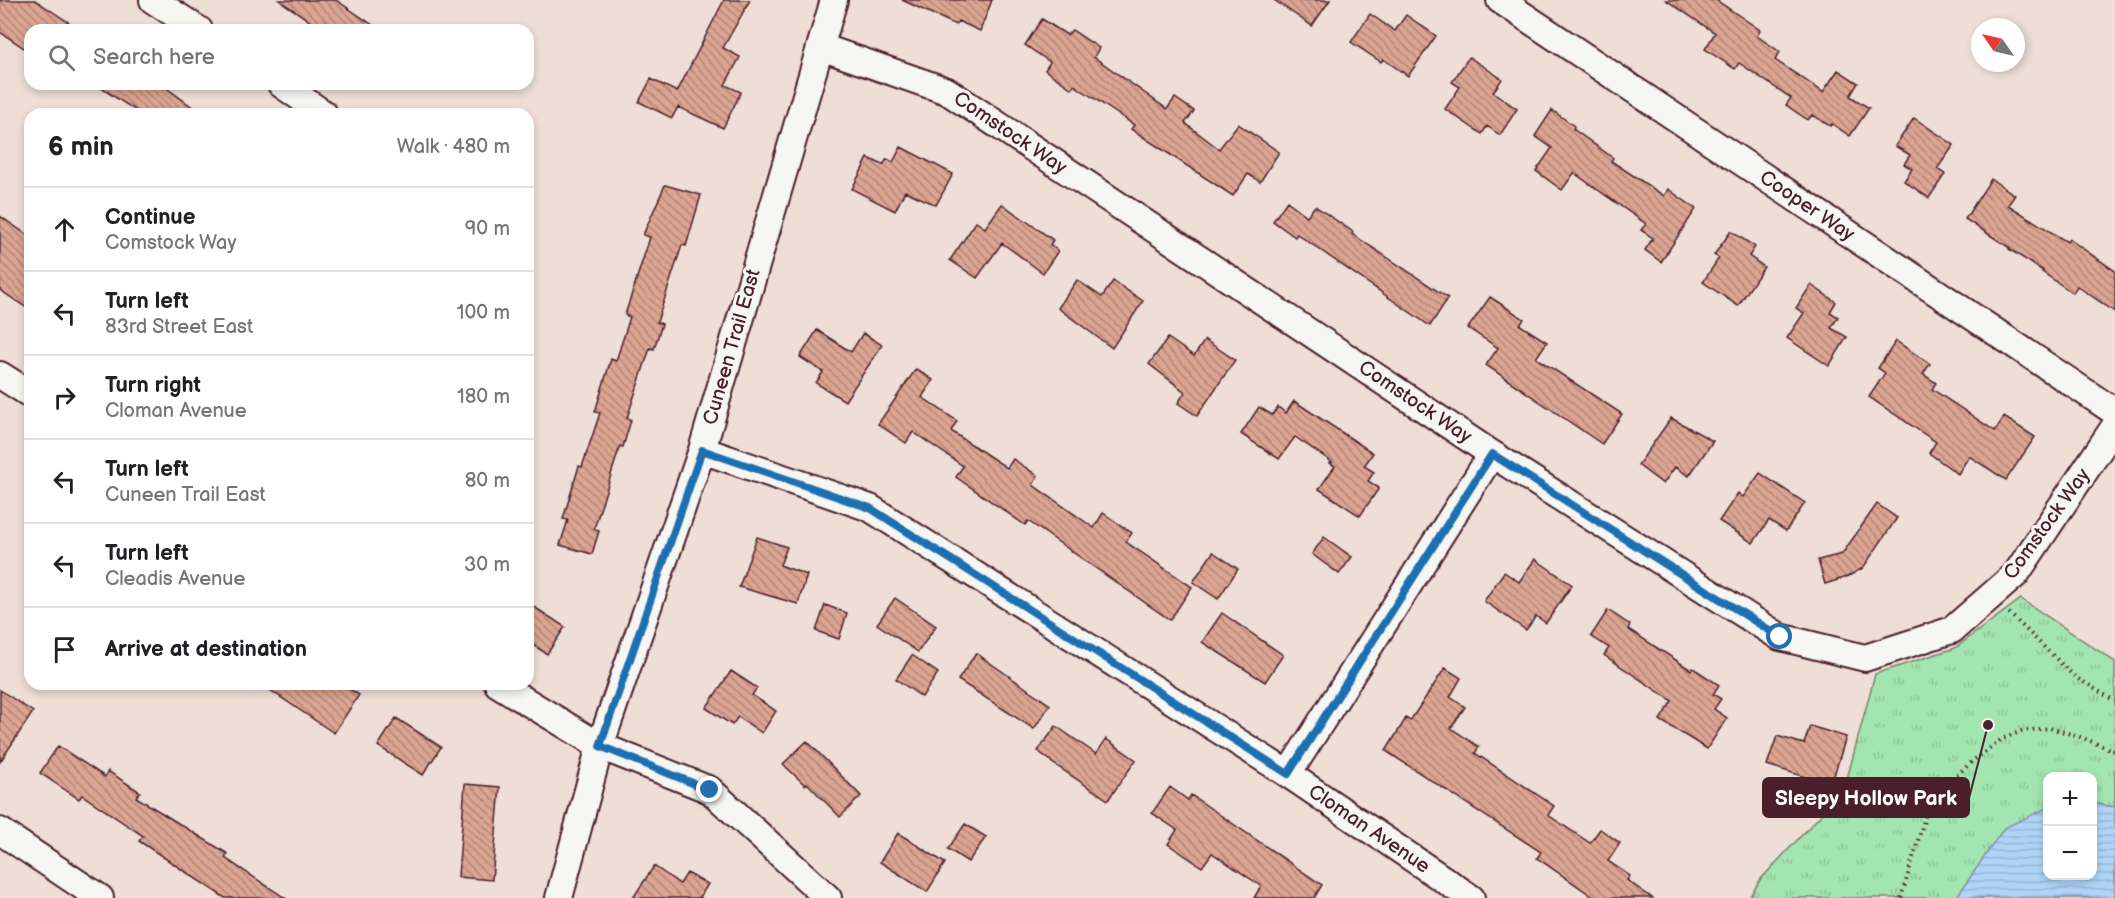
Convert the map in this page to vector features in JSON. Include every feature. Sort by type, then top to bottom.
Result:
[{"type":"street","points":[[153,0],[190,24]]},
{"type":"street","name":"Cuneen Trail East","points":[[559,898],[600,746],[702,450],[834,0]]},
{"type":"street","name":"Cooper Way","points":[[1515,4],[2115,412]]},
{"type":"street","name":"Comstock Way","points":[[821,47],[947,91],[1492,454],[1780,637],[1865,658],[1952,630],[2016,574],[2115,426]]},
{"type":"street","points":[[290,90],[315,108]]},
{"type":"street","points":[[0,375],[24,390]]},
{"type":"street","name":"Cloman Avenue","points":[[702,450],[870,508],[1288,774],[1471,898]]},
{"type":"street","points":[[1288,774],[1492,454]]},
{"type":"street","points":[[508,690],[600,746],[710,790],[828,898]]},
{"type":"street","points":[[0,831],[100,898]]},
{"type":"path","points":[[1992,596],[2074,676],[2115,700]]},
{"type":"path","points":[[1901,898],[1925,817],[1939,791],[2002,739],[2022,731],[2050,728],[2115,751]]},
{"type":"green space","points":[[2021,599],[2115,662],[2115,898],[1749,898],[1760,880],[1844,790],[1875,674],[1955,648]]},
{"type":"water","points":[[2097,804],[2115,807],[2115,898],[1956,898],[2004,828],[2043,810],[2043,880],[2097,880]]},
{"type":"building","points":[[0,0],[35,0],[71,24],[24,24],[24,48],[0,32]]},
{"type":"building","points":[[279,0],[336,0],[371,24],[314,24]]},
{"type":"building","points":[[724,0],[750,0],[723,48],[740,57],[725,85],[741,92],[723,128],[678,107],[672,118],[639,102],[651,79],[677,92]]},
{"type":"building","points":[[902,0],[992,0],[980,31],[958,21],[956,25]]},
{"type":"building","points":[[1274,0],[1330,0],[1312,26]]},
{"type":"building","points":[[1666,0],[1716,0],[1760,30],[1757,36],[1780,52],[1775,60],[1823,92],[1838,70],[1858,83],[1850,96],[1869,108],[1850,136],[1812,115],[1808,120],[1786,105],[1791,98],[1739,63],[1735,69],[1705,49],[1715,33]]},
{"type":"building","points":[[1370,14],[1395,31],[1406,15],[1436,36],[1408,76],[1383,59],[1381,62],[1351,42]]},
{"type":"building","points":[[1042,19],[1067,35],[1072,30],[1099,48],[1094,57],[1167,109],[1175,98],[1194,111],[1185,123],[1219,149],[1238,124],[1279,152],[1260,182],[1248,174],[1233,196],[1131,129],[1134,125],[1074,85],[1072,89],[1045,70],[1050,62],[1025,45]]},
{"type":"building","points":[[1469,57],[1502,79],[1493,92],[1517,109],[1500,135],[1487,126],[1482,134],[1445,109],[1460,87],[1452,82]]},
{"type":"building","points":[[104,90],[169,90],[194,108],[132,108]]},
{"type":"building","points":[[1552,110],[1574,126],[1573,129],[1613,158],[1611,161],[1664,196],[1668,189],[1696,209],[1661,262],[1645,250],[1653,238],[1641,230],[1646,224],[1574,173],[1562,190],[1536,171],[1552,148],[1535,136]]},
{"type":"building","points":[[1914,118],[1954,145],[1937,169],[1945,174],[1929,198],[1904,181],[1912,169],[1904,164],[1910,155],[1895,146]]},
{"type":"building","points":[[901,147],[953,174],[936,205],[905,191],[895,211],[852,189],[868,158],[883,165],[887,159],[893,162]]},
{"type":"building","points":[[1991,179],[2015,195],[2008,205],[2067,242],[2069,239],[2115,271],[2115,312],[2077,286],[2073,293],[1965,219]]},
{"type":"building","points":[[665,185],[701,195],[686,246],[682,245],[657,322],[662,324],[654,349],[650,348],[627,418],[631,420],[623,447],[620,446],[594,529],[599,531],[592,554],[560,545],[568,520],[563,519],[579,466],[582,467],[600,413],[595,412],[611,359],[616,361],[630,317],[625,315],[650,237],[643,235]]},
{"type":"building","points":[[1287,201],[1307,216],[1315,206],[1353,232],[1352,234],[1448,298],[1430,326],[1297,234],[1295,237],[1273,221]]},
{"type":"building","points":[[1002,204],[1053,240],[1050,245],[1058,251],[1043,273],[1002,243],[977,278],[950,260],[976,222],[985,228]]},
{"type":"building","points":[[0,216],[24,233],[24,306],[0,290]]},
{"type":"building","points":[[1731,231],[1755,247],[1749,256],[1764,267],[1738,306],[1703,282],[1719,258],[1714,255]]},
{"type":"building","points":[[1077,280],[1102,297],[1113,281],[1143,301],[1112,348],[1058,308]]},
{"type":"building","points":[[1811,285],[1836,302],[1830,312],[1838,317],[1831,328],[1847,337],[1829,366],[1787,338],[1804,313],[1796,308]]},
{"type":"building","points":[[1490,297],[1524,319],[1520,325],[1547,342],[1536,358],[1622,414],[1602,444],[1486,365],[1498,348],[1468,328]]},
{"type":"building","points":[[817,330],[851,352],[863,333],[882,345],[845,401],[816,383],[823,372],[800,357]]},
{"type":"building","points":[[1168,338],[1194,356],[1205,340],[1235,360],[1197,416],[1178,403],[1185,392],[1149,364]]},
{"type":"building","points":[[1896,341],[1930,364],[1923,374],[1936,383],[1932,389],[1995,431],[2004,417],[2035,437],[2006,480],[1969,456],[1958,474],[1929,453],[1936,442],[1869,397],[1885,373],[1878,368]]},
{"type":"building","points":[[916,369],[933,380],[922,397],[957,421],[951,431],[1007,468],[1013,459],[1038,476],[1033,485],[1094,528],[1103,513],[1132,533],[1126,542],[1192,587],[1170,620],[1028,521],[1025,525],[956,477],[963,466],[913,432],[906,443],[878,424]]},
{"type":"building","points":[[1294,401],[1373,453],[1364,466],[1374,472],[1368,481],[1379,488],[1360,516],[1319,489],[1335,466],[1330,463],[1332,462],[1295,437],[1279,459],[1241,434],[1259,407],[1272,415],[1278,407],[1286,413]]},
{"type":"building","points":[[1671,418],[1713,441],[1689,476],[1675,467],[1663,484],[1638,465]]},
{"type":"building","points":[[1760,473],[1805,503],[1786,531],[1769,520],[1753,543],[1719,521],[1738,493],[1743,497]]},
{"type":"building","points":[[1877,504],[1897,518],[1863,568],[1847,577],[1825,584],[1818,560],[1842,554]]},
{"type":"building","points":[[757,537],[787,547],[780,565],[807,575],[798,604],[739,587]]},
{"type":"building","points":[[1324,537],[1352,557],[1339,574],[1312,554]]},
{"type":"building","points":[[1213,552],[1238,569],[1218,599],[1193,582]]},
{"type":"building","points":[[1535,559],[1572,585],[1546,623],[1536,616],[1526,630],[1484,601],[1504,572],[1519,582]]},
{"type":"building","points":[[895,598],[936,626],[918,652],[877,624]]},
{"type":"building","points":[[825,605],[847,613],[839,639],[816,631]]},
{"type":"building","points":[[534,607],[565,627],[547,654],[534,646]]},
{"type":"building","points":[[1608,610],[1630,625],[1628,629],[1691,670],[1693,668],[1719,685],[1713,694],[1721,699],[1714,709],[1727,718],[1707,749],[1660,720],[1672,701],[1604,655],[1609,648],[1591,636]]},
{"type":"building","points":[[1222,613],[1283,655],[1265,682],[1202,642]]},
{"type":"building","points":[[976,653],[1050,705],[1034,729],[958,680]]},
{"type":"building","points":[[912,655],[938,673],[922,697],[896,679]]},
{"type":"building","points":[[1445,668],[1461,678],[1450,697],[1465,707],[1451,728],[1479,747],[1475,753],[1554,806],[1548,815],[1590,843],[1600,829],[1620,843],[1608,861],[1630,876],[1627,880],[1652,898],[1595,898],[1537,858],[1541,852],[1386,751],[1406,718],[1410,721]]},
{"type":"building","points":[[731,671],[757,688],[752,695],[776,711],[762,733],[738,717],[732,725],[706,708]]},
{"type":"building","points":[[0,690],[33,712],[0,762]]},
{"type":"building","points":[[270,690],[351,690],[359,695],[334,733]]},
{"type":"building","points":[[396,718],[441,747],[423,775],[378,746]]},
{"type":"building","points":[[1056,726],[1096,754],[1106,739],[1136,760],[1108,800],[1038,751]]},
{"type":"building","points":[[1810,726],[1846,737],[1831,785],[1767,765],[1777,736],[1804,744]]},
{"type":"building","points":[[807,741],[861,796],[840,817],[807,783],[805,785],[783,764]]},
{"type":"building","points":[[58,746],[105,777],[108,771],[140,792],[136,797],[228,854],[225,858],[285,898],[225,898],[139,841],[143,836],[82,795],[79,799],[40,773]]},
{"type":"building","points":[[465,784],[500,787],[492,880],[458,877]]},
{"type":"building","points":[[1170,787],[1188,800],[1191,795],[1322,885],[1314,898],[1254,898],[1261,886],[1212,853],[1202,867],[1168,844],[1177,830],[1152,813]]},
{"type":"building","points":[[965,824],[986,837],[968,862],[948,849]]},
{"type":"building","points":[[898,833],[945,863],[927,892],[880,862]]},
{"type":"building","points":[[654,866],[680,884],[687,873],[708,884],[701,898],[633,898]]},
{"type":"place","name":"Sleepy Hollow Park","points":[[1988,725]]},
{"type":"route","points":[[710,790],[600,746],[702,450],[870,508],[1288,774],[1492,454],[1780,637]]}]
